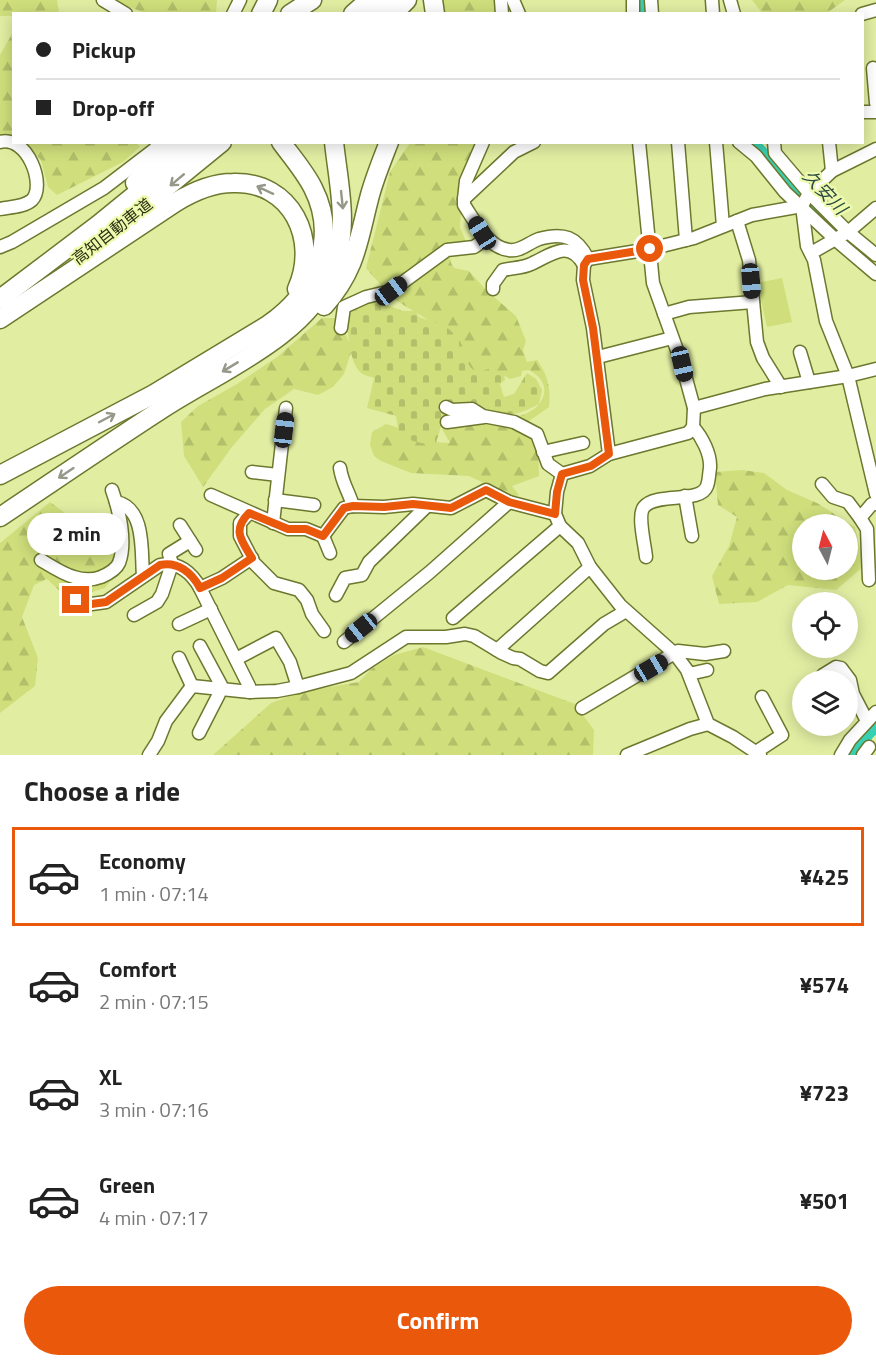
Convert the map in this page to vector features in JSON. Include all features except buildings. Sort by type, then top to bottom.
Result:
[{"type":"highway","points":[[293,12],[312,0]]},
{"type":"highway","points":[[355,12],[369,0]]},
{"type":"highway","points":[[376,12],[390,0]]},
{"type":"highway","points":[[395,12],[407,0]]},
{"type":"highway","points":[[33,274],[90,225],[174,144]]},
{"type":"highway","name":"高知自動車道","points":[[0,299],[116,211],[198,144]]},
{"type":"highway","name":"高知自動車道","points":[[0,318],[220,144]]},
{"type":"highway","points":[[0,518],[254,343],[300,298],[313,279],[323,251],[324,221],[315,190],[282,144]]},
{"type":"highway","points":[[0,475],[301,318],[314,305],[332,274],[338,256],[343,219],[334,144]]},
{"type":"highway","points":[[254,343],[290,333],[315,314],[343,281],[356,254],[370,196],[388,144]]},
{"type":"highway","points":[[0,318],[188,195],[210,186],[244,183],[272,192],[287,206],[298,220],[305,249],[304,270],[291,300],[254,343]]},
{"type":"street","points":[[104,0],[123,12]]},
{"type":"street","points":[[870,69],[876,103]]},
{"type":"street","points":[[0,209],[25,204],[33,198],[37,185],[33,167],[16,144]]},
{"type":"street","points":[[0,247],[105,188],[158,144]]},
{"type":"street","points":[[482,144],[466,182],[464,205],[487,238],[509,251],[520,249],[538,239],[567,237],[575,239],[582,246],[586,262],[585,290],[598,357],[609,454]]},
{"type":"street","points":[[464,199],[514,152],[530,144]]},
{"type":"street","points":[[639,144],[652,283],[682,364],[694,408],[693,427],[711,458],[706,489],[700,494],[654,501],[644,506],[640,515],[646,556]]},
{"type":"street","points":[[678,144],[686,240]]},
{"type":"street","points":[[716,144],[723,226]]},
{"type":"street","points":[[741,144],[756,156],[785,192],[876,274]]},
{"type":"street","points":[[829,144],[832,171]]},
{"type":"street","points":[[775,148],[809,193],[848,232],[876,255]]},
{"type":"street","points":[[876,149],[832,171],[809,193],[802,206],[807,246],[811,253],[826,321],[848,376],[874,471],[876,494]]},
{"type":"street","points":[[586,262],[686,240],[752,215],[802,206]]},
{"type":"street","points":[[811,253],[848,232],[876,208]]},
{"type":"street","points":[[737,220],[749,260],[759,350],[789,389]]},
{"type":"street","points":[[341,327],[344,307],[366,297],[391,291],[447,250],[474,247],[487,238]]},
{"type":"street","points":[[493,289],[493,284],[503,270],[531,264],[558,251],[575,253],[586,262]]},
{"type":"street","points":[[664,314],[689,307],[753,302]]},
{"type":"street","points":[[598,357],[672,338]]},
{"type":"street","points":[[800,352],[808,382]]},
{"type":"street","points":[[694,408],[876,369]]},
{"type":"street","points":[[446,406],[452,410],[472,409],[485,417]]},
{"type":"street","points":[[273,523],[286,408]]},
{"type":"street","points":[[447,422],[485,417],[514,422],[537,434],[548,464],[562,474]]},
{"type":"street","points":[[562,474],[591,466],[609,454],[688,433],[693,427]]},
{"type":"street","points":[[543,452],[583,443]]},
{"type":"street","points":[[340,468],[344,486],[349,492],[353,506]]},
{"type":"street","points":[[252,472],[278,475]]},
{"type":"street","points":[[453,618],[557,520],[557,492],[562,474]]},
{"type":"street","points":[[822,484],[833,497],[847,498],[867,529],[869,579]]},
{"type":"street","points":[[323,536],[344,508],[353,506],[456,507],[486,490],[509,502],[557,520],[578,543],[590,567],[626,611],[675,654],[689,674],[708,724],[758,753],[782,735],[762,697]]},
{"type":"street","points":[[211,495],[288,529],[306,529],[323,536],[330,553]]},
{"type":"street","points":[[41,560],[72,577],[83,579],[97,579],[116,569],[121,549],[114,496],[132,511],[138,524],[143,576]]},
{"type":"street","points":[[685,496],[692,536]]},
{"type":"street","points":[[275,500],[314,505]]},
{"type":"street","points":[[344,642],[430,572],[509,502]]},
{"type":"street","points":[[860,518],[872,504],[876,504]]},
{"type":"street","points":[[336,595],[345,578],[362,576],[369,562],[427,506]]},
{"type":"street","points":[[249,513],[240,523],[240,536],[252,558],[274,583],[299,590],[324,631]]},
{"type":"street","points":[[134,615],[157,602],[162,594],[172,564],[169,554],[193,545],[180,525]]},
{"type":"street","points":[[200,588],[222,578],[252,558]]},
{"type":"street","points":[[76,600],[77,606],[106,602],[160,565],[180,566],[196,579],[250,692]]},
{"type":"street","points":[[496,650],[590,567]]},
{"type":"street","points":[[179,624],[211,609]]},
{"type":"street","points":[[192,686],[250,692],[277,692],[351,673],[406,637],[446,637],[465,634],[483,640],[496,650],[548,673],[604,624],[626,611]]},
{"type":"street","points":[[236,659],[276,638],[290,662],[298,687]]},
{"type":"street","points":[[199,733],[221,685],[200,646]]},
{"type":"street","points":[[582,708],[678,651],[705,654],[724,651]]},
{"type":"street","points":[[179,658],[192,686]]},
{"type":"street","points":[[689,674],[707,670]]},
{"type":"street","points":[[149,755],[166,721],[192,686]]},
{"type":"street","points":[[858,704],[867,722]]},
{"type":"street","points":[[841,755],[849,740],[876,712]]},
{"type":"street","points":[[627,755],[708,724]]},
{"type":"green space","points":[[0,0],[57,0],[59,12],[12,12],[12,16],[0,16]]},
{"type":"green space","points":[[112,0],[217,0],[216,12],[142,12]]},
{"type":"green space","points":[[441,0],[494,0],[497,12],[443,12]]},
{"type":"green space","points":[[752,0],[845,0],[828,12],[761,12]]},
{"type":"green space","points":[[12,34],[12,136],[0,136],[0,55]]},
{"type":"green space","points":[[25,144],[138,144],[140,147],[123,162],[57,195],[48,187],[41,160]]},
{"type":"green space","points":[[409,144],[476,144],[463,182],[460,227],[467,244],[448,245],[451,263],[454,268],[469,271],[487,291],[516,316],[526,341],[523,350],[527,362],[537,360],[544,371],[550,394],[549,407],[529,421],[522,422],[513,417],[532,410],[543,398],[543,383],[538,376],[529,370],[522,371],[521,376],[510,379],[505,376],[481,376],[468,366],[464,353],[448,332],[392,298],[366,268],[390,172]]},
{"type":"green space","points":[[782,278],[792,322],[767,327],[757,283]]},
{"type":"green space","points":[[367,298],[403,311],[416,311],[419,317],[447,327],[459,340],[471,368],[482,371],[491,368],[504,374],[505,380],[500,384],[504,397],[514,394],[527,373],[536,379],[542,390],[539,404],[515,414],[493,415],[448,404],[435,446],[413,441],[399,434],[396,416],[367,408],[374,378],[361,373],[351,352],[347,307],[360,308]]},
{"type":"green space","points":[[322,318],[339,318],[352,349],[344,374],[333,387],[318,395],[294,389],[265,409],[232,447],[203,487],[184,456],[181,422],[198,406],[237,384],[277,357]]},
{"type":"green space","points":[[489,420],[517,426],[538,441],[539,476],[512,486],[519,495],[514,497],[469,476],[411,473],[381,461],[374,456],[370,445],[372,432],[386,424],[424,439],[450,443],[442,429],[464,422]]},
{"type":"green space","points":[[742,470],[764,473],[787,490],[817,503],[834,514],[792,514],[792,580],[848,580],[836,590],[788,585],[757,602],[719,604],[712,576],[729,546],[737,517],[718,505],[715,472]]},
{"type":"green space","points":[[50,502],[113,548],[118,571],[105,588],[68,599],[47,579],[34,585],[22,617],[38,658],[35,686],[0,713],[0,543]]},
{"type":"green space","points":[[858,540],[864,566],[858,571]]},
{"type":"green space","points":[[423,647],[575,704],[594,730],[593,755],[213,755],[271,703],[300,692],[359,682],[371,669],[394,655]]},
{"type":"waterway","name":"久安川","points":[[642,0],[643,12]]},
{"type":"waterway","name":"久安川","points":[[751,144],[851,246]]},
{"type":"waterway","name":"久安川","points":[[852,755],[867,732],[876,724]]},
{"type":"route","points":[[76,600],[77,606],[106,602],[160,565],[180,566],[196,579],[200,588],[222,578],[252,558],[241,542],[239,530],[240,523],[249,513],[288,529],[306,529],[323,536],[344,508],[413,504],[451,508],[486,490],[509,502],[555,514],[555,502],[562,474],[591,466],[609,454],[598,357],[583,280],[584,265],[588,259],[650,249]]}]
